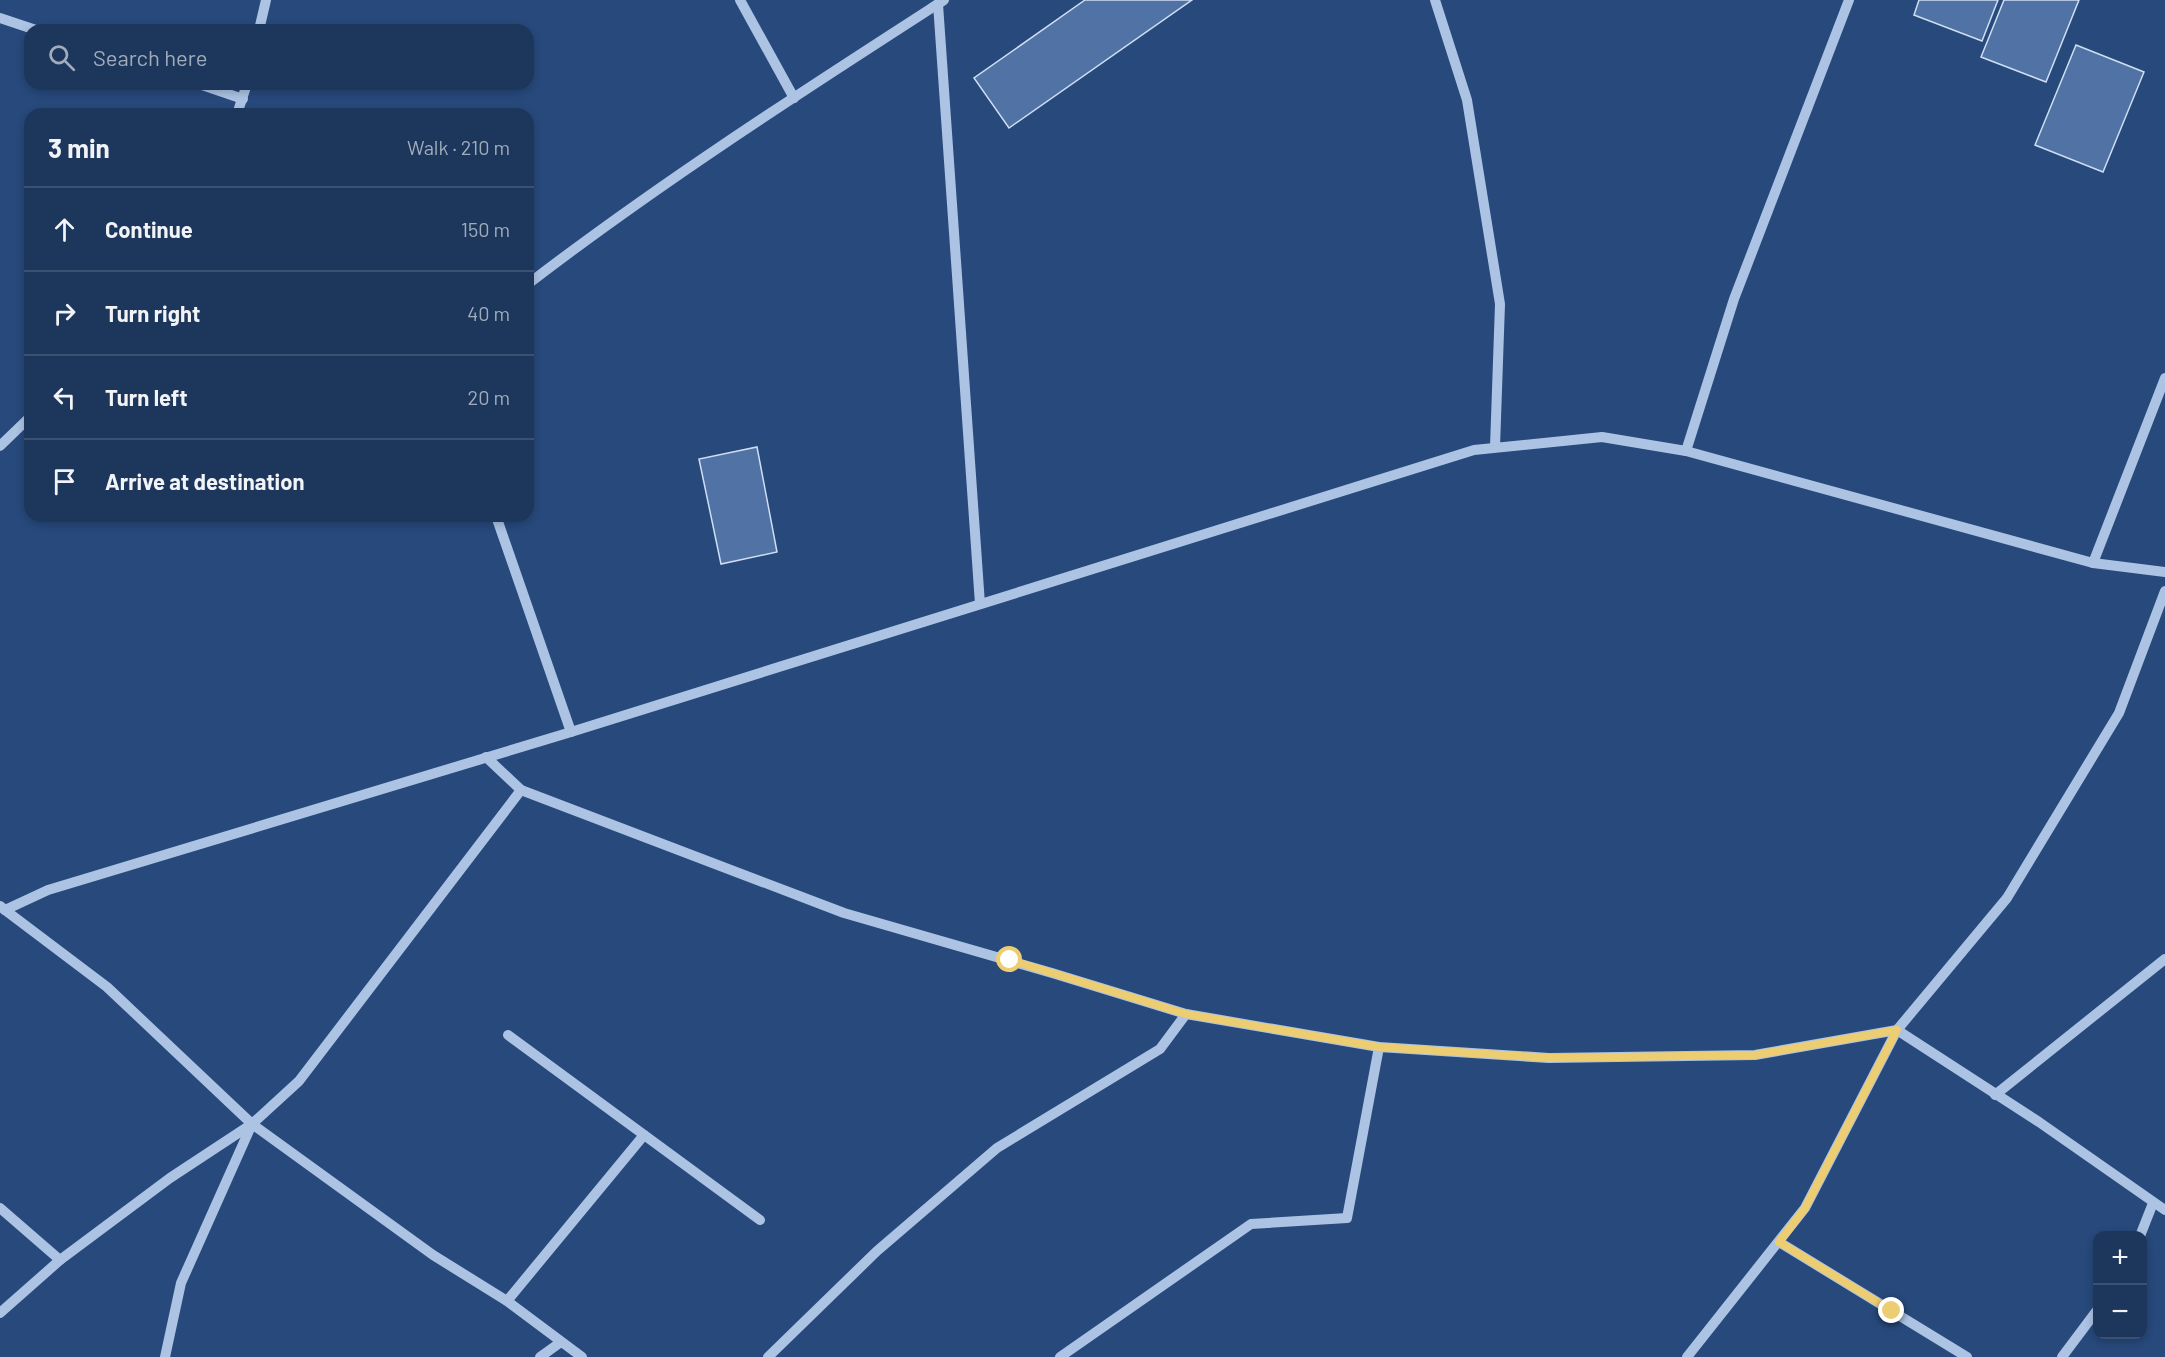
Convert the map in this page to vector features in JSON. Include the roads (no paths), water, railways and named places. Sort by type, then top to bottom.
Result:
[{"type":"street","points":[[260,24],[266,0]]},
{"type":"street","points":[[740,0],[794,99]]},
{"type":"street","points":[[1435,0],[1467,100],[1500,304],[1495,447]]},
{"type":"street","points":[[1686,451],[1734,299],[1850,0]]},
{"type":"street","points":[[534,279],[602,227],[941,2],[980,604]]},
{"type":"street","points":[[0,18],[24,26]]},
{"type":"street","points":[[217,90],[243,99]]},
{"type":"street","points":[[239,108],[245,90]]},
{"type":"street","points":[[2093,563],[2165,378]]},
{"type":"street","points":[[0,446],[24,423]]},
{"type":"street","points":[[2,908],[48,890],[571,732],[1474,450],[1602,437],[1686,451],[2093,563],[2165,572]]},
{"type":"street","points":[[498,522],[571,732]]},
{"type":"street","points":[[1687,1357],[1805,1208],[1897,1030],[2007,898],[2119,713],[2165,591]]},
{"type":"street","points":[[486,757],[521,790],[844,912],[1052,972],[1186,1014],[1379,1047],[1550,1058],[1755,1055],[1897,1030],[2039,1122],[2165,1210]]},
{"type":"street","points":[[0,1313],[60,1260],[170,1178],[252,1124],[299,1082],[521,790]]},
{"type":"street","points":[[2,908],[107,987],[252,1124],[433,1255],[507,1301],[582,1357]]},
{"type":"street","points":[[1995,1095],[2165,959]]},
{"type":"street","points":[[768,1357],[877,1251],[997,1148],[1160,1049],[1186,1014]]},
{"type":"street","points":[[508,1035],[760,1220]]},
{"type":"street","points":[[1060,1357],[1251,1224],[1347,1218],[1379,1047]]},
{"type":"street","points":[[165,1357],[181,1283],[252,1124]]},
{"type":"street","points":[[507,1301],[644,1135]]},
{"type":"street","points":[[2142,1231],[2153,1203]]},
{"type":"street","points":[[0,1208],[60,1260]]},
{"type":"street","points":[[1779,1242],[1967,1357]]},
{"type":"street","points":[[2062,1357],[2093,1314]]},
{"type":"street","points":[[540,1357],[561,1342]]}]
